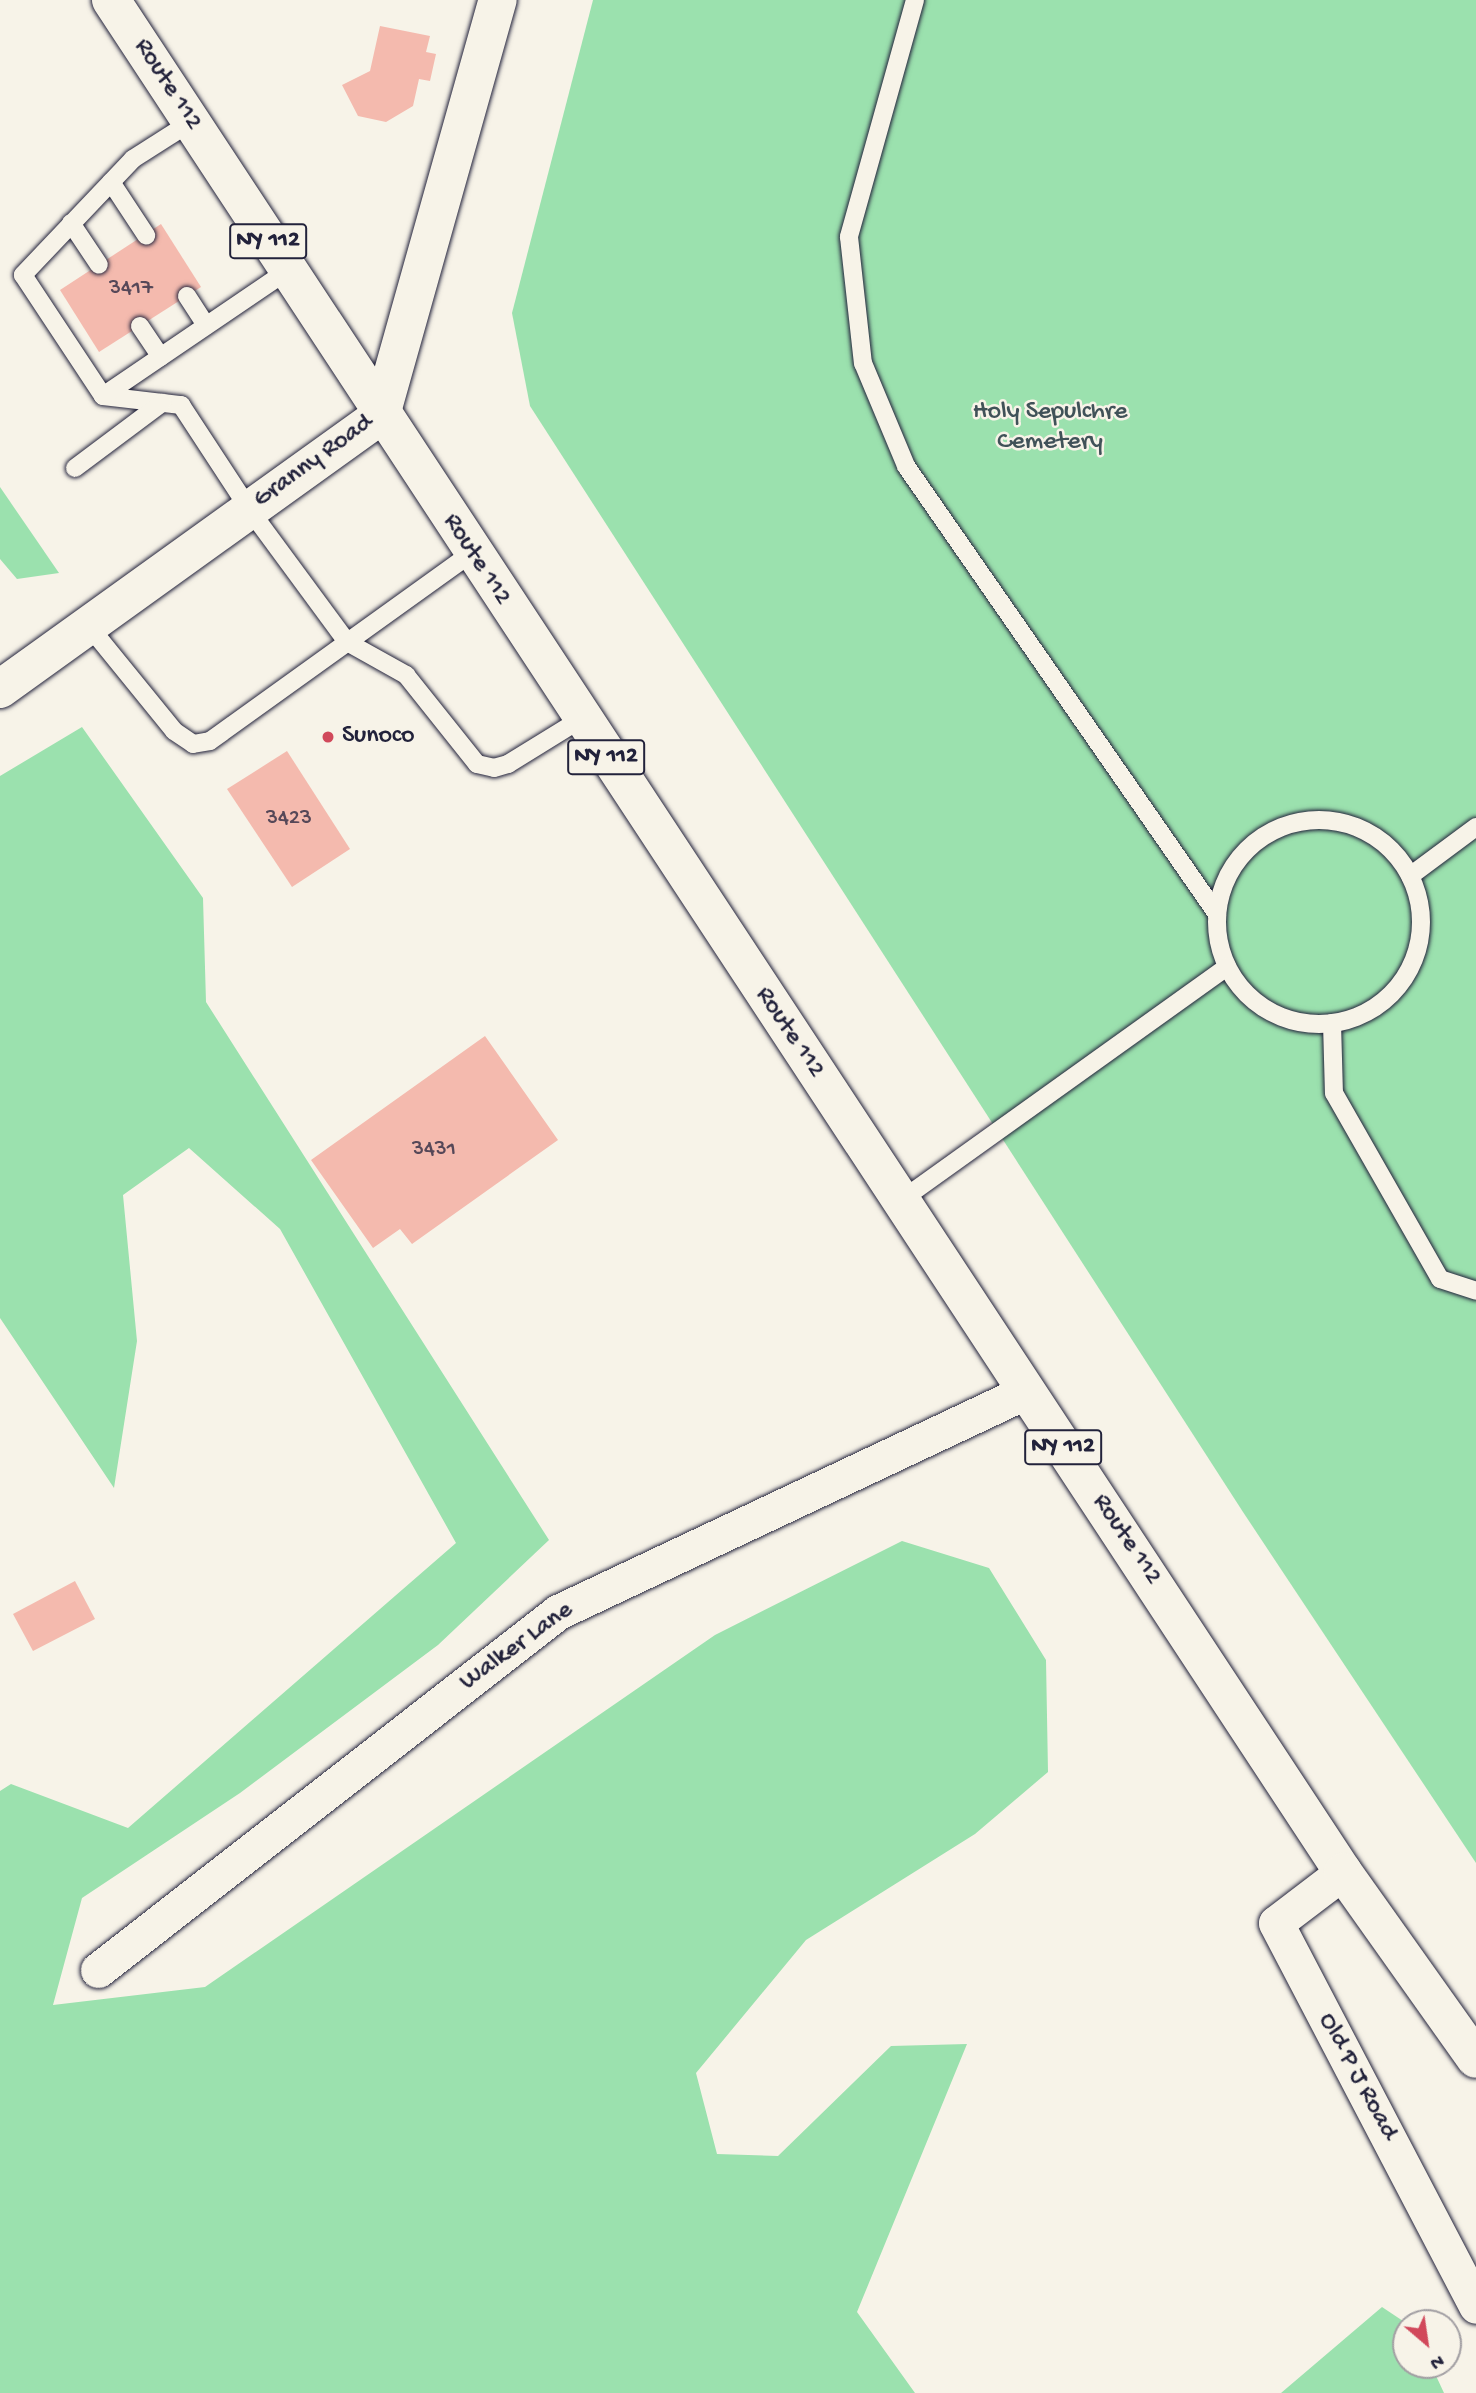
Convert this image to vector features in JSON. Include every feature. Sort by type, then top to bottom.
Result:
[{"type":"main road","name":"Route 112","points":[[111,0],[472,554],[1343,1872],[1476,2059]]},
{"type":"main road","name":"Granny Road","points":[[0,689],[381,415],[498,0]]},
{"type":"street","name":"Walker Lane","points":[[98,1969],[558,1612],[1027,1391]]},
{"type":"street","name":"Old P J Road","points":[[1343,1872],[1276,1923],[1476,2306]]},
{"type":"lane","points":[[915,0],[849,237],[863,363],[906,466],[1217,914]]},
{"type":"lane","points":[[191,122],[133,159],[23,275],[103,396],[181,405],[249,509],[347,642],[405,675],[477,764],[494,768],[508,764],[581,719]]},
{"type":"lane","points":[[111,182],[146,234]]},
{"type":"lane","points":[[71,223],[99,265]]},
{"type":"lane","points":[[103,396],[287,271]]},
{"type":"lane","points":[[187,296],[206,325]]},
{"type":"lane","points":[[140,326],[161,357]]},
{"type":"lane","points":[[75,468],[162,403]]},
{"type":"lane","points":[[88,625],[174,731],[193,744],[209,741],[472,554]]},
{"type":"lane","points":[[1325,820],[1359,827],[1389,847],[1410,876],[1420,910],[1419,942],[1409,971],[1389,996],[1363,1014],[1332,1023],[1300,1023],[1270,1012],[1245,993],[1227,967],[1217,933],[1217,914],[1219,898],[1233,865],[1257,839],[1289,823],[1325,820]]},
{"type":"lane","points":[[1410,876],[1476,827]]},
{"type":"lane","points":[[900,1201],[1227,967]]},
{"type":"lane","points":[[1332,1023],[1334,1093],[1440,1279],[1476,1291]]},
{"type":"green space","name":"Holy Sepulchre Cemetery","points":[[593,0],[1476,0],[1476,1863],[1243,1512],[530,406],[512,313]]},
{"type":"green space","points":[[0,487],[59,573],[17,579],[0,559]]},
{"type":"green space","points":[[82,727],[203,898],[206,1002],[549,1540],[438,1645],[240,1793],[82,1898],[53,2005],[205,1987],[715,1635],[902,1541],[989,1568],[1046,1660],[1048,1772],[975,1834],[806,1940],[696,2073],[717,2154],[778,2156],[891,2046],[967,2044],[857,2312],[915,2393],[0,2393],[0,1791],[11,1784],[128,1828],[456,1543],[280,1229],[189,1148],[123,1195],[137,1341],[114,1488],[0,1318],[0,776]]},
{"type":"green space","points":[[1382,2307],[1392,2314],[1392,2379],[1438,2379],[1444,2393],[1281,2393]]},
{"type":"building","points":[[380,26],[430,36],[426,52],[436,54],[430,81],[419,79],[413,106],[386,122],[358,116],[342,85],[370,71]]},
{"type":"building","points":[[161,224],[201,287],[99,352],[60,290]]},
{"type":"building","points":[[287,751],[350,849],[292,887],[227,789]]},
{"type":"building","points":[[485,1036],[558,1140],[412,1244],[400,1229],[373,1248],[311,1160]]},
{"type":"building","points":[[75,1581],[95,1619],[33,1651],[13,1614]]},
{"type":"place","name":"Sunoco","points":[[328,737]]}]
